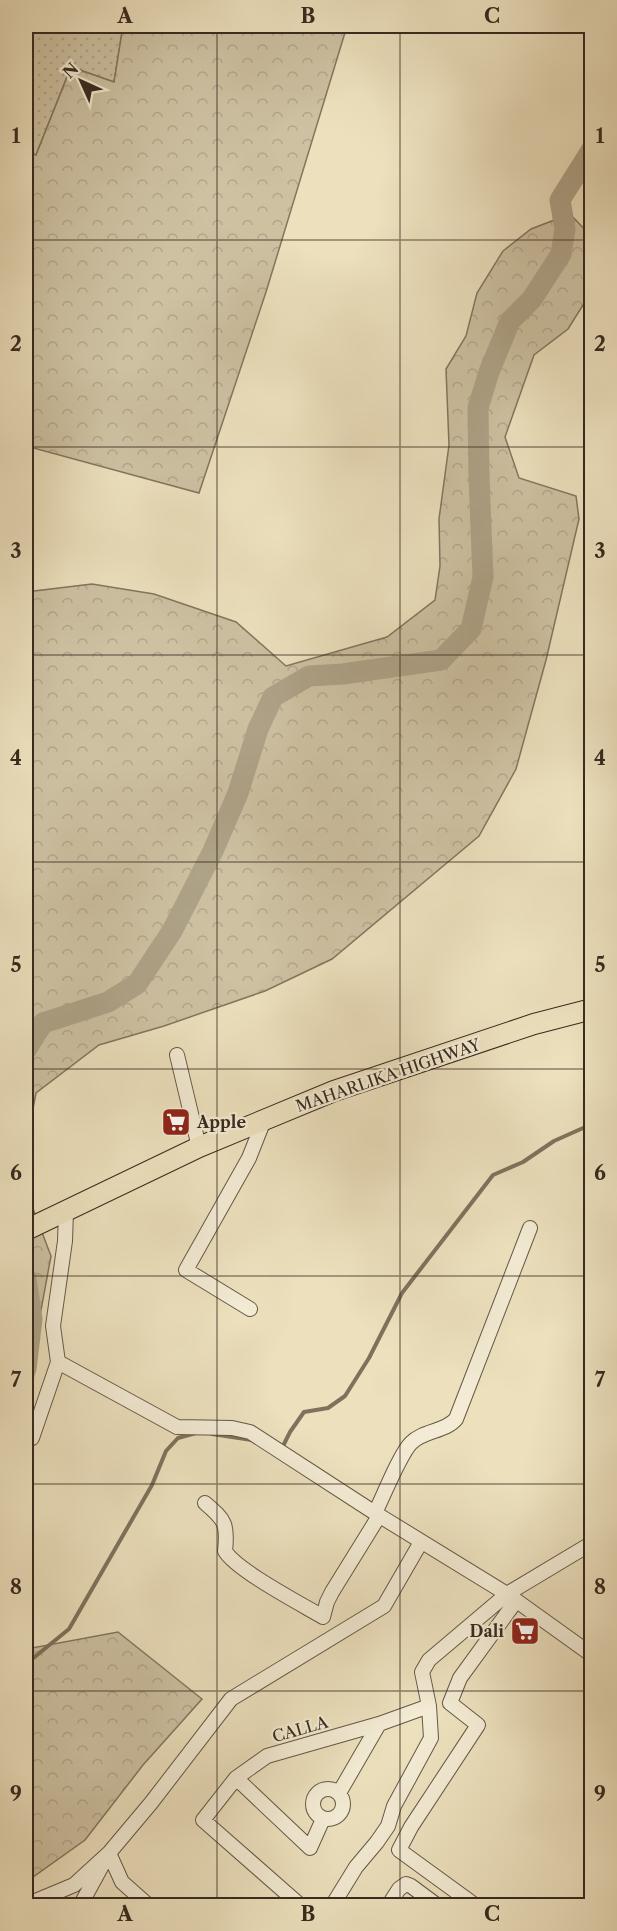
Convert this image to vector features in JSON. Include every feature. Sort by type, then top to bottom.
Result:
[{"type":"highway","name":"MAHARLIKA HIGHWAY","points":[[26,1230],[199,1147],[334,1090],[534,1024],[591,1010]]},
{"type":"street","points":[[177,1055],[199,1147]]},
{"type":"street","points":[[250,1309],[186,1270],[249,1158],[264,1120]]},
{"type":"street","points":[[32,1438],[58,1362],[53,1326],[62,1261],[60,1214]]},
{"type":"street","points":[[205,1503],[225,1522],[227,1535],[225,1551],[232,1560],[323,1617],[332,1592],[377,1514],[412,1442],[423,1435],[451,1425],[456,1419],[530,1228]]},
{"type":"street","points":[[58,1362],[177,1427],[232,1428],[250,1432],[511,1597],[591,1655]]},
{"type":"street","points":[[26,1905],[74,1885],[109,1853],[151,1803],[231,1699],[384,1606],[421,1542]]},
{"type":"street","points":[[332,1905],[356,1867],[388,1826],[394,1806],[431,1738],[429,1706],[422,1672],[429,1660],[511,1597],[591,1543]]},
{"type":"street","points":[[476,1905],[399,1850],[411,1827],[478,1725],[450,1702],[460,1678],[511,1597]]},
{"type":"street","name":"CALLA","points":[[302,1905],[203,1820],[236,1778],[267,1756],[379,1724],[429,1706]]},
{"type":"street","points":[[339,1793],[379,1724]]},
{"type":"street","points":[[236,1778],[310,1848],[323,1819]]},
{"type":"street","points":[[331,1789],[339,1793],[344,1803],[341,1813],[333,1819],[323,1819],[313,1809],[314,1798],[321,1791],[331,1789]]},
{"type":"street","points":[[80,1905],[109,1853]]},
{"type":"street","points":[[109,1853],[122,1882],[149,1905]]},
{"type":"street","points":[[388,1905],[403,1886],[411,1886],[438,1905]]},
{"type":"green space","points":[[26,26],[123,26],[114,82],[71,67],[36,155],[26,152]]},
{"type":"green space","points":[[123,26],[347,26],[266,292],[199,493],[26,446],[26,152],[36,155],[71,67],[114,82]]},
{"type":"green space","points":[[570,214],[591,236],[590,294],[568,329],[534,355],[505,437],[519,478],[576,496],[579,519],[546,660],[516,769],[479,836],[332,959],[265,991],[164,1026],[99,1045],[36,1093],[26,1145],[26,592],[92,584],[154,594],[236,622],[286,666],[387,637],[435,600],[440,566],[439,519],[449,445],[446,369],[466,336],[477,293],[503,251],[531,229]]},
{"type":"green space","points":[[26,1160],[32,1206],[51,1256],[39,1321],[32,1391],[26,1402]]},
{"type":"green space","points":[[118,1632],[202,1699],[143,1765],[85,1840],[26,1882],[26,1649]]},
{"type":"waterway","points":[[26,1050],[43,1023],[108,1002],[137,984],[172,931],[213,851],[238,793],[258,729],[273,697],[309,676],[343,674],[441,660],[471,629],[483,577],[478,408],[489,372],[510,321],[532,299],[561,254],[565,229],[560,200],[592,149]]},
{"type":"waterway","points":[[280,1446],[283,1446],[304,1412],[328,1408],[345,1396],[369,1358],[402,1293],[493,1175],[523,1162],[554,1141],[592,1124]]},
{"type":"waterway","points":[[26,1278],[32,1319],[26,1369]]},
{"type":"waterway","points":[[26,1664],[69,1629],[152,1485],[166,1451],[178,1438],[196,1433]]},
{"type":"waterway","points":[[212,1434],[252,1440]]},
{"type":"place","name":"Apple","points":[[176,1122]]},
{"type":"place","name":"Dali","points":[[525,1631]]}]
